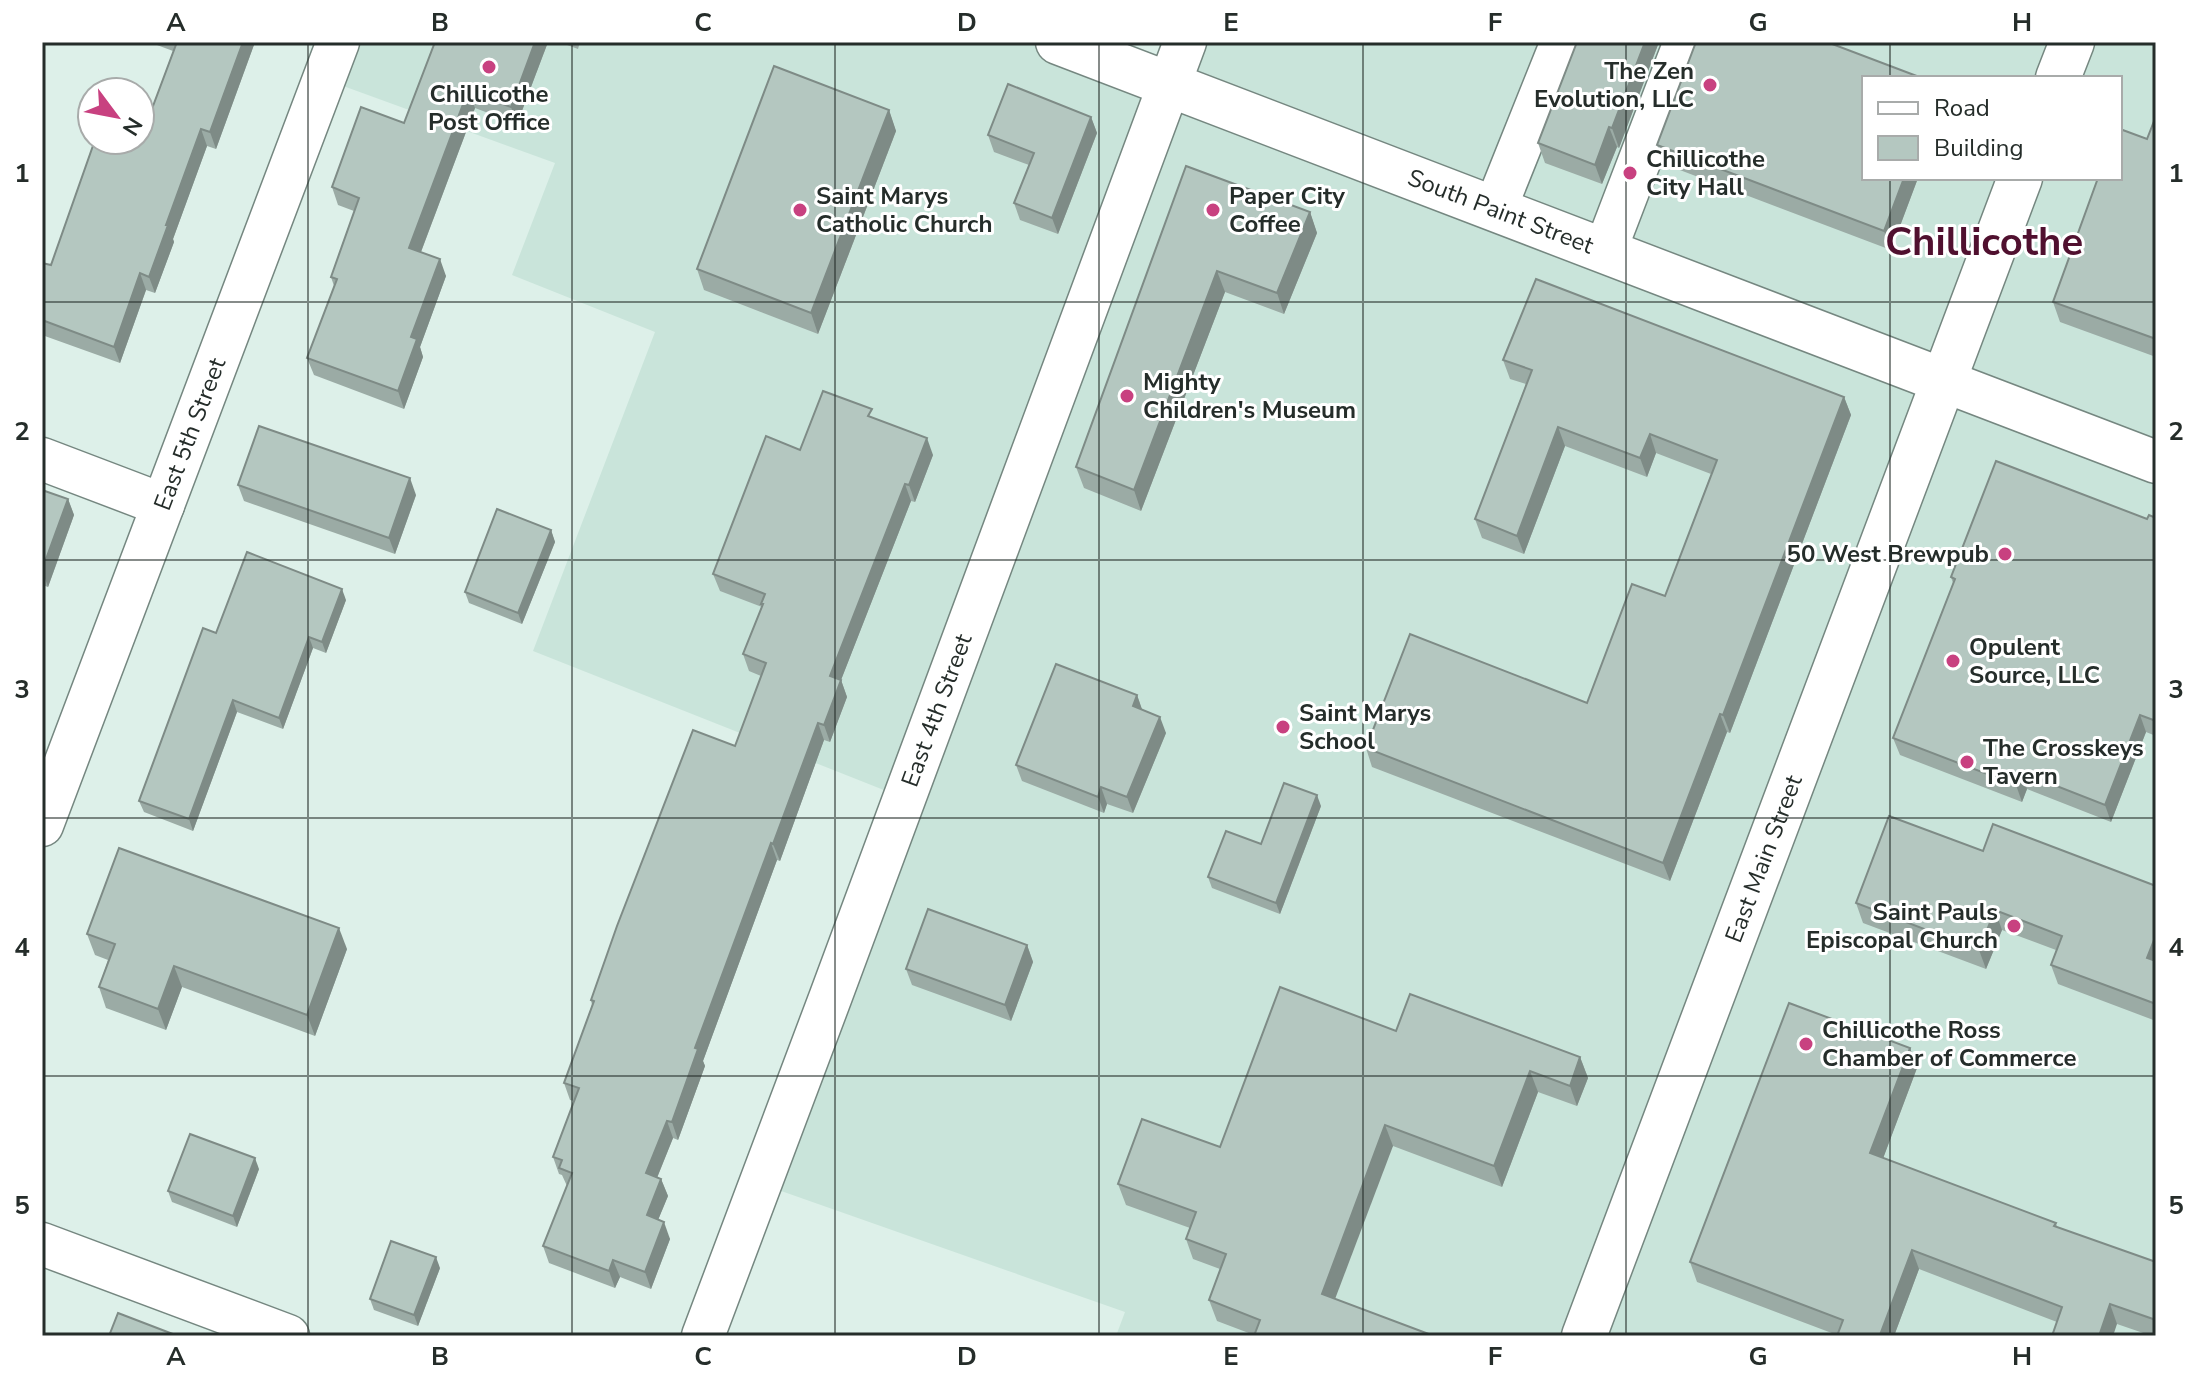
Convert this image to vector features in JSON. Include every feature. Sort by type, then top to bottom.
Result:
[{"type":"main road","name":"South Paint Street","points":[[1058,42],[1944,381]]},
{"type":"main road","points":[[2059,76],[2072,42]]},
{"type":"main road","name":"East Main Street","points":[[1584,1336],[2019,180]]},
{"type":"street","name":"East 5th Street","points":[[42,825],[338,42]]},
{"type":"street","name":"East 4th Street","points":[[703,1336],[1185,42]]},
{"type":"street","points":[[1495,209],[1562,42]]},
{"type":"street","points":[[1605,251],[1685,42]]},
{"type":"street","points":[[1944,381],[2156,462]]},
{"type":"street","points":[[42,459],[163,505]]},
{"type":"street","points":[[42,1244],[288,1336]]},
{"type":"shaded area","points":[[338,42],[1058,42],[1168,84],[1185,42],[2156,42],[2156,1336],[1116,1336],[1125,1312],[761,1184],[904,798],[533,651],[655,332],[512,275],[555,163],[324,79]]},
{"type":"building","points":[[177,42],[243,42],[210,132],[201,129],[149,277],[140,273],[114,347],[42,320],[42,263],[51,265],[89,156],[156,156],[156,98]]},
{"type":"building","points":[[435,42],[535,42],[511,107],[468,91],[409,248],[440,259],[411,337],[417,339],[398,391],[307,358],[337,279],[331,277],[359,198],[332,187],[361,107],[404,123]]},
{"type":"building","points":[[1577,42],[1645,42],[1595,165],[1538,143]]},
{"type":"building","points":[[1696,42],[1827,42],[1917,76],[1862,76],[1862,180],[1903,180],[1884,231],[1657,145]]},
{"type":"building","name":"Saint Marys Catholic Church","points":[[774,66],[889,110],[811,313],[697,269]]},
{"type":"building","points":[[1008,84],[1091,117],[1052,218],[1014,203],[1034,153],[988,135]]},
{"type":"building","points":[[2156,116],[2156,339],[2053,302],[2097,180],[2122,180],[2122,130],[2147,139]]},
{"type":"building","points":[[1186,166],[1310,212],[1277,293],[1217,271],[1134,490],[1076,467]]},
{"type":"building","points":[[1536,279],[1844,397],[1663,863],[1366,748],[1410,634],[1587,703],[1632,584],[1665,596],[1717,460],[1650,434],[1640,458],[1558,427],[1517,536],[1475,519],[1532,370],[1503,360]]},
{"type":"building","points":[[823,391],[872,409],[868,416],[927,438],[909,485],[905,484],[830,676],[841,680],[824,725],[818,723],[695,1048],[698,1049],[672,1122],[667,1121],[646,1173],[661,1179],[647,1215],[664,1222],[645,1272],[613,1260],[609,1271],[543,1246],[572,1173],[559,1168],[562,1160],[553,1157],[579,1088],[564,1083],[617,926],[693,730],[735,746],[766,663],[743,654],[765,594],[713,574],[766,436],[800,450]]},
{"type":"building","points":[[259,426],[410,478],[389,538],[238,485]]},
{"type":"building","points":[[1996,461],[2147,519],[2149,515],[2156,518],[2156,721],[2140,715],[2105,805],[2021,772],[2016,785],[1893,738],[1955,579],[1951,577]]},
{"type":"building","points":[[42,490],[68,499],[42,570]]},
{"type":"building","points":[[497,509],[551,530],[518,613],[465,592]]},
{"type":"building","points":[[247,552],[342,589],[322,642],[309,637],[279,718],[233,700],[189,819],[139,801],[203,628],[216,633]]},
{"type":"building","points":[[1056,664],[1137,695],[1133,706],[1160,717],[1127,797],[1101,787],[1098,797],[1016,765]]},
{"type":"building","points":[[1284,783],[1317,795],[1276,903],[1208,877],[1226,831],[1261,844]]},
{"type":"building","name":"Saint Pauls Episcopal Church","points":[[1889,816],[1983,851],[1993,824],[2156,886],[2156,935],[2147,958],[2156,961],[2156,1004],[2051,965],[2062,936],[1995,910],[1979,950],[1856,903]]},
{"type":"building","points":[[119,848],[339,928],[307,1015],[174,966],[158,1009],[99,987],[115,944],[87,934]]},
{"type":"building","points":[[928,909],[1027,945],[1005,1005],[906,969]]},
{"type":"building","points":[[1280,987],[1396,1031],[1410,994],[1580,1057],[1570,1086],[1530,1071],[1494,1166],[1385,1125],[1322,1294],[1434,1336],[1254,1336],[1260,1320],[1209,1300],[1226,1254],[1186,1239],[1196,1212],[1118,1184],[1142,1119],[1220,1147]]},
{"type":"building","points":[[1789,1003],[1910,1048],[1870,1153],[2056,1223],[2054,1226],[2156,1262],[2156,1320],[2110,1304],[2099,1336],[2052,1336],[2062,1307],[1912,1250],[1880,1335],[1883,1336],[1837,1336],[1843,1320],[1690,1262]]},
{"type":"building","points":[[190,1134],[255,1158],[233,1216],[168,1191]]},
{"type":"building","points":[[391,1241],[436,1257],[414,1315],[370,1299]]},
{"type":"building","points":[[118,1313],[178,1336],[109,1336]]},
{"type":"place","name":"Chillicothe Post Office","points":[[489,67]]},
{"type":"place","name":"The Zen Evolution, LLC","points":[[1710,85]]},
{"type":"place","name":"Chillicothe City Hall","points":[[1630,173]]},
{"type":"place","name":"Saint Marys Catholic Church","points":[[800,210]]},
{"type":"place","name":"Paper City Coffee","points":[[1213,210]]},
{"type":"place","name":"Mighty Children's Museum","points":[[1127,396]]},
{"type":"place","name":"50 West Brewpub","points":[[2005,554]]},
{"type":"place","name":"Opulent Source, LLC","points":[[1953,661]]},
{"type":"place","name":"Saint Marys School","points":[[1283,727]]},
{"type":"place","name":"The Crosskeys Tavern","points":[[1967,762]]},
{"type":"place","name":"Saint Pauls Episcopal Church","points":[[2014,926]]},
{"type":"place","name":"Chillicothe Ross Chamber of Commerce","points":[[1806,1044]]},
{"type":"district","name":"Chillicothe","points":[[1984,241]]}]
